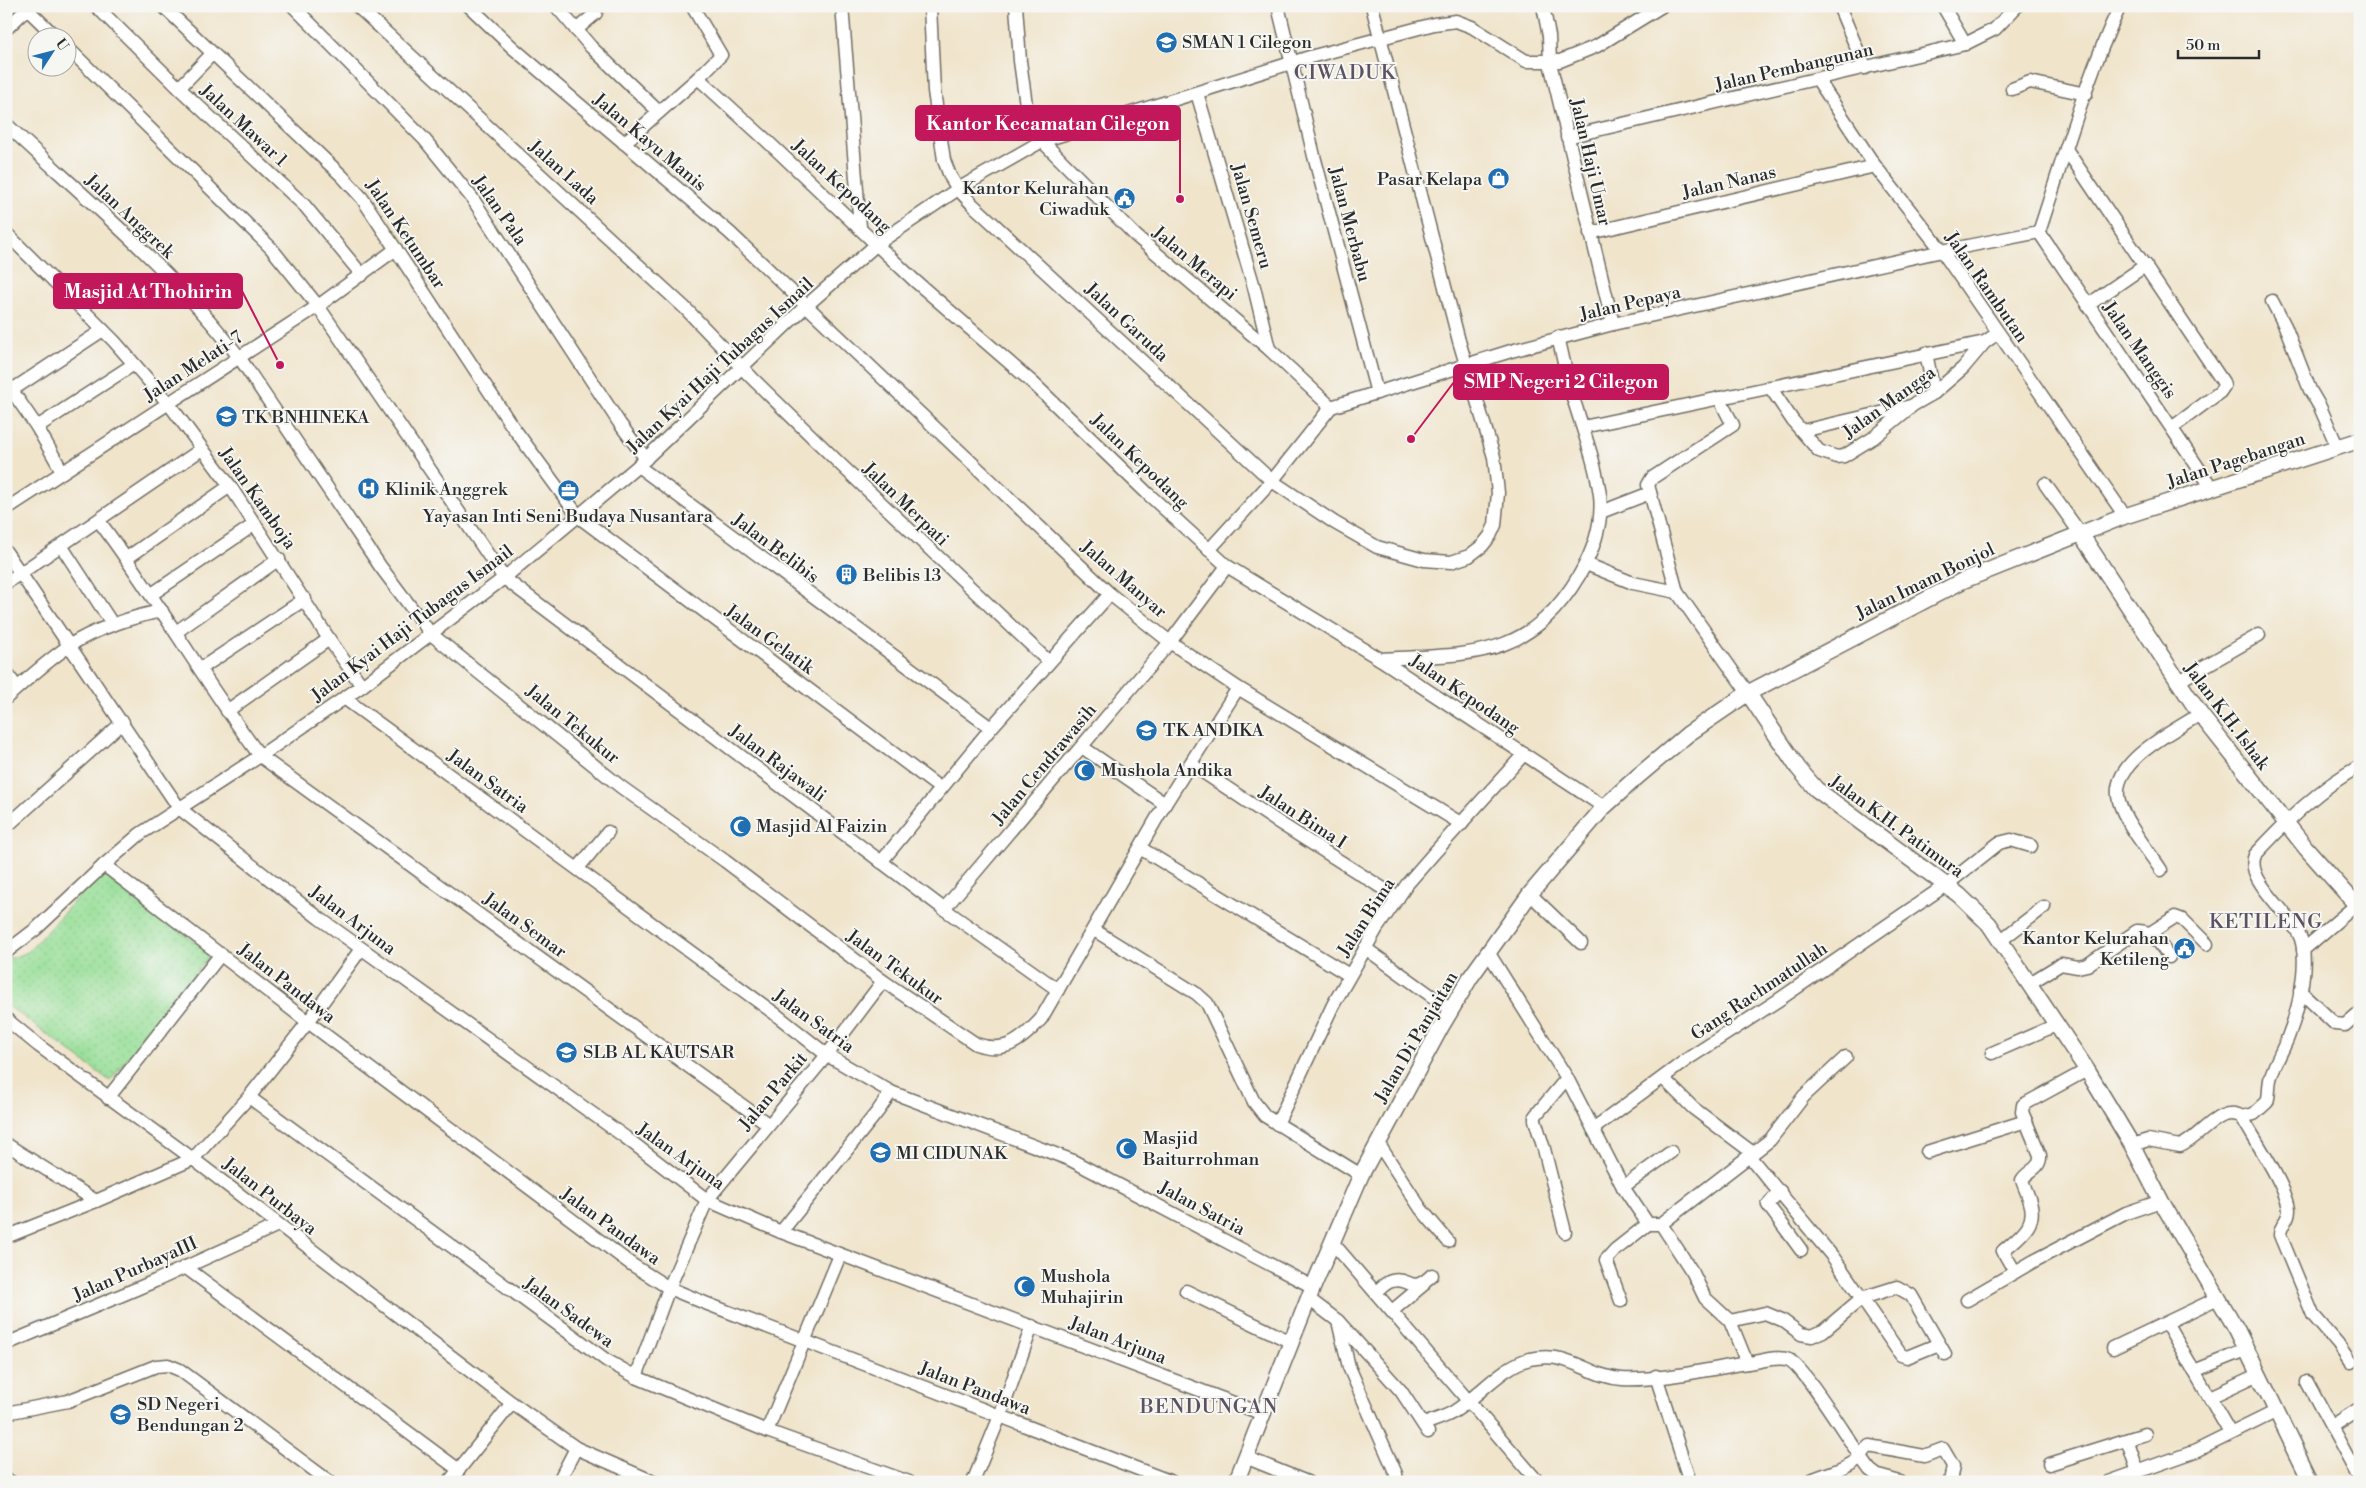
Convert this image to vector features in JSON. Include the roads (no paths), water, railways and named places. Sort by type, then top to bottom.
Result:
[{"type":"street","name":"Jalan Mawar 1","points":[[96,6],[179,88],[305,206],[362,275]]},
{"type":"street","name":"Jalan Ketumbar","points":[[163,6],[351,185],[396,249],[510,422],[579,517]]},
{"type":"street","name":"Jalan Pala","points":[[293,6],[447,165],[472,198],[620,424],[642,463]]},
{"type":"street","name":"Jalan Lada","points":[[357,6],[685,308],[743,369]]},
{"type":"street","name":"Jalan Kayu Manis","points":[[469,6],[513,48],[730,233],[806,306]]},
{"type":"street","points":[[556,6],[576,30],[659,112]]},
{"type":"street","points":[[624,143],[698,78],[721,55],[692,6]]},
{"type":"street","points":[[842,6],[860,227]]},
{"type":"street","name":"Jalan Garuda","points":[[930,6],[934,91],[944,160],[958,189],[973,205],[1272,481],[1335,523],[1377,547],[1424,560],[1451,562],[1469,556],[1482,546],[1490,536],[1494,525],[1498,493],[1494,458],[1459,342],[1372,6]]},
{"type":"street","name":"Jalan Merapi","points":[[1016,6],[1020,61],[1027,112],[1042,141],[1136,236],[1269,349],[1330,407]]},
{"type":"street","name":"Jalan Merbabu","points":[[1278,6],[1314,156],[1377,393]]},
{"type":"street","name":"Jalan Haji Umar","points":[[1543,6],[1549,36],[1550,62],[1613,324]]},
{"type":"street","name":"Jalan Kyai Haji Tubagus Ismail","points":[[6,952],[36,929],[140,834],[260,756],[362,686],[504,578],[642,463],[743,369],[806,306],[877,244],[958,189],[1042,141],[1293,63],[1434,24],[1456,21],[1472,26],[1526,61],[1550,62],[1573,57],[1597,46],[1662,6]]},
{"type":"street","points":[[1839,6],[1865,68]]},
{"type":"street","points":[[1943,6],[1965,44]]},
{"type":"street","name":"Jalan Pembangunan","points":[[1567,137],[1818,80],[1965,44],[1995,29],[2017,6]]},
{"type":"street","points":[[2039,232],[2066,149],[2109,30],[2120,6]]},
{"type":"street","points":[[6,29],[27,7],[47,28]]},
{"type":"street","points":[[576,30],[596,14]]},
{"type":"street","points":[[179,88],[212,54]]},
{"type":"street","name":"Jalan Rajawali","points":[[78,58],[260,237],[292,272],[318,306],[504,578],[944,909],[1058,990]]},
{"type":"street","name":"Jalan Kepodang","points":[[698,78],[860,227],[914,280],[1034,383],[1227,566],[1380,659],[1604,808]]},
{"type":"street","name":"Jalan Rambutan","points":[[1818,80],[1876,166],[1942,251],[2125,516]]},
{"type":"street","points":[[2012,89],[2030,82],[2086,94]]},
{"type":"street","name":"Jalan Semeru","points":[[1197,93],[1249,270],[1269,349]]},
{"type":"street","name":"Jalan Anggrek","points":[[6,124],[192,299],[239,357],[380,566],[431,634]]},
{"type":"street","points":[[2066,149],[2146,265],[2224,386],[2220,392],[2173,427]]},
{"type":"street","name":"Jalan Nanas","points":[[1590,233],[1876,166]]},
{"type":"street","name":"Jalan Pepaya","points":[[1330,407],[1558,338],[1613,324],[1942,251],[2039,232]]},
{"type":"street","name":"Jalan Manggis","points":[[2039,232],[2173,427],[2212,488]]},
{"type":"street","name":"Jalan Kamboja","points":[[6,233],[103,330],[169,404],[230,486],[305,599],[329,639],[362,686]]},
{"type":"street","name":"Jalan Melati-7","points":[[6,509],[318,306],[396,249]]},
{"type":"street","points":[[2088,305],[2146,265]]},
{"type":"street","points":[[2272,300],[2285,326],[2310,390],[2337,446]]},
{"type":"street","name":"Jalan Manyar","points":[[806,306],[1110,594],[1170,642],[1238,688],[1462,824]]},
{"type":"street","points":[[62,471],[37,427],[9,386],[103,330]]},
{"type":"street","points":[[1582,428],[1926,353],[1985,342],[1998,333]]},
{"type":"street","points":[[1380,659],[1472,653],[1504,645],[1538,626],[1552,613],[1563,601],[1586,564],[1596,535],[1601,512],[1596,475],[1558,338]]},
{"type":"street","name":"Jalan Mangga","points":[[1770,387],[1819,451],[1837,457],[1844,456],[1872,438],[1913,405],[1934,393],[1970,361],[1985,342]]},
{"type":"street","points":[[1926,353],[1934,393]]},
{"type":"street","points":[[37,427],[134,364]]},
{"type":"street","name":"Jalan Merpati","points":[[743,369],[1048,661]]},
{"type":"street","points":[[1719,398],[1734,422],[1733,425],[1648,482],[1677,592],[1748,693]]},
{"type":"street","points":[[1802,431],[1913,405]]},
{"type":"street","points":[[1209,550],[1272,481],[1330,407]]},
{"type":"street","name":"Jalan Pagebangan","points":[[2125,516],[2360,440]]},
{"type":"street","points":[[6,583],[62,547],[202,449]]},
{"type":"street","name":"Jalan Belibis","points":[[642,463],[991,728]]},
{"type":"street","points":[[2045,484],[2080,533]]},
{"type":"street","points":[[127,558],[230,486]]},
{"type":"street","points":[[1601,512],[1650,493]]},
{"type":"street","name":"Jalan Imam Bonjol","points":[[1748,693],[1962,581],[2125,516]]},
{"type":"street","name":"Jalan Gelatik","points":[[579,517],[940,788]]},
{"type":"street","name":"Jalan Semar","points":[[100,521],[152,594],[227,711],[260,756],[373,836],[768,1124]]},
{"type":"street","points":[[152,594],[255,524]]},
{"type":"street","name":"Jalan K.H. Ishak","points":[[2080,533],[2200,714],[2286,823],[2358,907]]},
{"type":"street","points":[[62,547],[113,625]]},
{"type":"street","name":"Jalan Arjuna","points":[[8,559],[20,573],[123,722],[179,808],[361,949],[625,1137],[707,1200],[781,1232],[1263,1414]]},
{"type":"street","points":[[176,632],[279,559]]},
{"type":"street","points":[[1586,564],[1633,584],[1677,592]]},
{"type":"street","name":"Jalan Cendrawasih","points":[[944,909],[1170,642],[1227,566]]},
{"type":"street","points":[[881,862],[940,788],[1048,661],[1110,594]]},
{"type":"street","points":[[200,669],[305,599]]},
{"type":"street","points":[[6,698],[70,645],[113,625],[146,614],[162,611]]},
{"type":"street","name":"Jalan Tekukur","points":[[431,634],[622,786],[883,980],[976,1044],[990,1049],[1002,1048],[1032,1029],[1041,1019],[1165,804],[1238,688]]},
{"type":"street","points":[[2177,682],[2259,635]]},
{"type":"street","points":[[227,711],[329,639]]},
{"type":"street","points":[[6,672],[18,688]]},
{"type":"street","name":"Jalan Di Panjaitan","points":[[1236,1482],[1291,1342],[1361,1175],[1451,1010],[1488,952],[1530,894],[1604,808],[1676,744],[1748,693]]},
{"type":"street","name":"Jalan K.H. Patimura","points":[[1748,693],[1798,768],[1816,789],[1946,885],[1982,916],[2030,983],[2087,1070],[2132,1145],[2161,1202],[2218,1298],[2246,1350],[2311,1482]]},
{"type":"street","name":"Jalan Satria","points":[[344,698],[774,1013],[826,1055],[891,1092],[1071,1160],[1311,1293],[1396,1385],[1426,1428],[1470,1400]]},
{"type":"street","points":[[2161,870],[2130,823],[2118,800],[2121,776],[2134,758],[2200,714]]},
{"type":"street","points":[[6,827],[123,722]]},
{"type":"street","points":[[1082,747],[1165,804]]},
{"type":"street","name":"Jalan Bima","points":[[1277,1124],[1349,975],[1398,898],[1435,852],[1524,754]]},
{"type":"street","name":"Jalan Bima I","points":[[1191,764],[1398,898]]},
{"type":"street","points":[[2242,1117],[2254,1114],[2267,1102],[2270,1078],[2289,1035],[2300,991],[2303,950],[2297,930],[2253,869],[2255,855],[2286,823],[2327,786],[2360,766]]},
{"type":"street","points":[[578,868],[608,832]]},
{"type":"street","name":"Gang Rachmatullah","points":[[1593,1129],[1690,1058],[1946,885],[1999,843],[2011,840],[2031,846]]},
{"type":"street","points":[[1140,848],[1349,975]]},
{"type":"street","name":"Jalan Pandawa","points":[[104,865],[308,1022],[631,1264],[669,1288],[802,1341],[1172,1482]]},
{"type":"street","points":[[1530,894],[1581,943]]},
{"type":"street","points":[[2000,941],[2044,907]]},
{"type":"street","points":[[2303,950],[2358,907]]},
{"type":"street","points":[[2030,983],[2061,964],[2078,967],[2088,965],[2137,931],[2150,932],[2175,917],[2183,920],[2207,944]]},
{"type":"street","points":[[1094,930],[1197,994],[1207,1004],[1254,1102],[1265,1116],[1361,1175]]},
{"type":"street","points":[[2150,932],[2169,957]]},
{"type":"street","points":[[1365,948],[1451,1010]]},
{"type":"street","points":[[6,1237],[193,1159],[249,1098],[361,949]]},
{"type":"street","points":[[1488,952],[1567,1078],[1623,1187],[1693,1273],[1705,1298],[1730,1321],[1747,1363]]},
{"type":"street","points":[[108,1098],[220,954]]},
{"type":"street","name":"Jalan Parkit","points":[[636,1378],[669,1288],[707,1200],[826,1055],[883,980]]},
{"type":"street","points":[[2300,991],[2335,1024],[2345,1025],[2360,1012]]},
{"type":"street","name":"Jalan Purbaya","points":[[6,1019],[108,1098],[193,1159],[512,1403],[576,1448],[636,1479],[654,1482]]},
{"type":"street","points":[[1992,1053],[2056,1025]]},
{"type":"street","points":[[1621,1301],[1606,1260],[1615,1250],[1775,1136],[1804,1096],[1846,1057]]},
{"type":"street","points":[[2015,1272],[2003,1251],[2026,1232],[2029,1226],[2032,1207],[2022,1180],[2038,1166],[2040,1161],[2040,1155],[2021,1108],[2026,1102],[2087,1070]]},
{"type":"street","points":[[1566,1232],[1544,1149],[1534,1120],[1535,1116],[1567,1078]]},
{"type":"street","points":[[1663,1078],[1693,1108],[1751,1154],[1833,1256],[1862,1298],[1904,1357],[1942,1349],[1911,1295],[1897,1287],[1862,1298],[1823,1331],[1812,1336],[1801,1334],[1782,1320],[1765,1312],[1730,1321]]},
{"type":"street","points":[[781,1232],[878,1111],[891,1092]]},
{"type":"street","name":"Jalan Sadewa","points":[[249,1098],[576,1340],[636,1378],[767,1431],[909,1482]]},
{"type":"street","points":[[2132,1145],[2144,1140],[2180,1146],[2224,1115],[2233,1113],[2242,1117],[2273,1171],[2287,1202],[2288,1216],[2280,1230],[2280,1235],[2313,1315],[2338,1344],[2350,1362]]},
{"type":"street","points":[[1927,1152],[2026,1121]]},
{"type":"street","points":[[1378,1143],[1421,1209],[1448,1241]]},
{"type":"street","points":[[6,1144],[96,1201]]},
{"type":"street","points":[[1623,1187],[1671,1152]]},
{"type":"street","points":[[1780,1191],[1768,1205],[1801,1250]]},
{"type":"street","points":[[1966,1300],[2126,1213],[2161,1202]]},
{"type":"street","name":"Jalan PurbayaIII","points":[[6,1344],[278,1225]]},
{"type":"street","points":[[1332,1242],[1470,1400],[1538,1482]]},
{"type":"street","points":[[767,1431],[802,1341],[840,1254]]},
{"type":"street","points":[[185,1267],[459,1470]]},
{"type":"street","points":[[1392,1312],[1432,1276]]},
{"type":"street","points":[[1376,1292],[1387,1282],[1395,1280],[1418,1286],[1422,1285]]},
{"type":"street","points":[[1186,1290],[1291,1342]]},
{"type":"street","points":[[2113,1348],[2167,1324],[2218,1298]]},
{"type":"street","points":[[1338,1321],[1349,1368],[1396,1474],[1397,1482]]},
{"type":"street","points":[[2167,1324],[2230,1433]]},
{"type":"street","points":[[973,1482],[1000,1416],[1032,1326]]},
{"type":"street","points":[[2194,1371],[2246,1350]]},
{"type":"street","points":[[1470,1400],[1516,1364],[1536,1358],[1551,1357],[1567,1360],[1604,1376],[1622,1379],[1779,1359],[1792,1362],[1819,1395],[1860,1458],[1880,1479],[1900,1482]]},
{"type":"street","points":[[6,1413],[68,1401],[156,1366],[168,1365],[180,1370],[330,1482]]},
{"type":"street","points":[[2210,1397],[2258,1374]]},
{"type":"street","points":[[1656,1376],[1690,1482]]},
{"type":"street","points":[[2307,1382],[2360,1480]]},
{"type":"street","points":[[449,1482],[512,1403]]},
{"type":"street","points":[[2332,1426],[2360,1408]]},
{"type":"street","points":[[2109,1482],[2196,1450],[2275,1412]]},
{"type":"street","points":[[2049,1464],[2145,1434]]},
{"type":"street","points":[[2127,1440],[2138,1472]]},
{"type":"street","points":[[1807,1482],[1832,1473],[1860,1458],[1864,1450],[1869,1446],[1924,1456],[1943,1449],[1953,1466],[1950,1482]]},
{"type":"street","points":[[560,1479],[576,1448]]},
{"type":"street","points":[[1245,1457],[1307,1482]]},
{"type":"street","points":[[6,1480],[11,1482]]},
{"type":"place","name":"SMAN 1 Cilegon","points":[[1166,42]]},
{"type":"place","name":"Pasar Kelapa","points":[[1498,179]]},
{"type":"place","name":"Kantor Kelurahan Ciwaduk","points":[[1125,198]]},
{"type":"place","name":"Kantor Kecamatan Cilegon","points":[[1180,199]]},
{"type":"place","name":"Masjid At Thohirin","points":[[280,365]]},
{"type":"place","name":"TK BNHINEKA","points":[[226,417]]},
{"type":"place","name":"SMP Negeri 2 Cilegon","points":[[1411,439]]},
{"type":"place","name":"Klinik Anggrek","points":[[369,489]]},
{"type":"place","name":"Yayasan Inti Seni Budaya Nusantara","points":[[568,491]]},
{"type":"place","name":"Belibis 13","points":[[847,575]]},
{"type":"place","name":"TK ANDIKA","points":[[1147,730]]},
{"type":"place","name":"Mushola Andika","points":[[1085,770]]},
{"type":"place","name":"Masjid Al Faizin","points":[[740,826]]},
{"type":"place","name":"Kantor Kelurahan Ketileng","points":[[2185,948]]},
{"type":"place","name":"SLB AL KAUTSAR","points":[[567,1052]]},
{"type":"place","name":"Masjid Baiturrohman","points":[[1127,1148]]},
{"type":"place","name":"MI CIDUNAK","points":[[880,1153]]},
{"type":"place","name":"Mushola Muhajirin","points":[[1025,1286]]},
{"type":"place","name":"SD Negeri Bendungan 2","points":[[121,1414]]},
{"type":"district","name":"CIWADUK","points":[[1345,72]]},
{"type":"district","name":"KETILENG","points":[[2266,921]]},
{"type":"district","name":"BENDUNGAN","points":[[1209,1406]]}]
